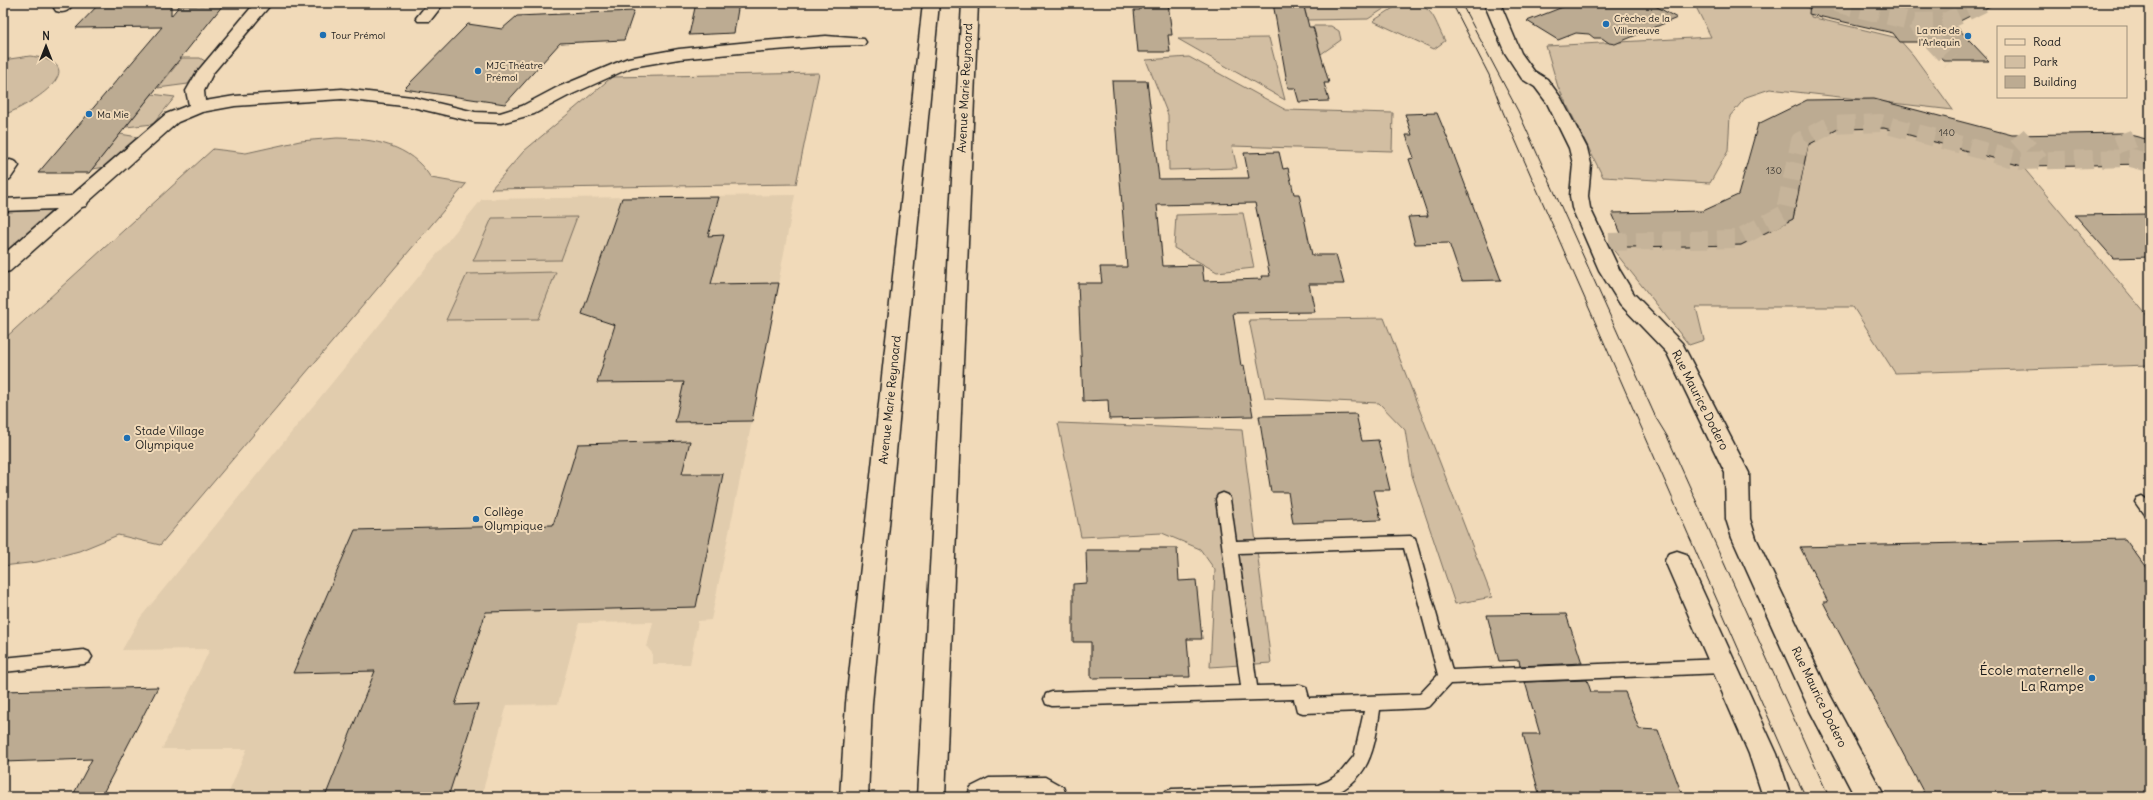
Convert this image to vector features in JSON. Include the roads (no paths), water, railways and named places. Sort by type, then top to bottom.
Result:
[{"type":"street","points":[[198,108],[195,91],[205,72],[255,11],[264,3]]},
{"type":"street","points":[[424,18],[436,3]]},
{"type":"street","name":"Avenue Marie Reynoard","points":[[854,797],[859,703],[931,3]]},
{"type":"street","name":"Avenue Marie Reynoard","points":[[932,797],[933,735],[970,3]]},
{"type":"street","name":"Rue Maurice Dodero","points":[[1492,3],[1513,53],[1528,75],[1541,83],[1555,102],[1578,148],[1582,164],[1579,196],[1582,208],[1609,270],[1627,299],[1675,348],[1719,436],[1736,473],[1738,519],[1744,538],[1823,708],[1871,797]]},
{"type":"street","points":[[3,266],[78,202],[119,163],[172,118],[198,108],[235,101],[346,90],[412,102],[475,116],[501,118],[528,110],[562,92],[628,63],[679,54],[750,47],[826,41],[858,42]]},
{"type":"street","points":[[3,205],[78,202]]},
{"type":"street","points":[[1677,561],[1763,754],[1776,797]]},
{"type":"street","points":[[981,797],[988,792],[1044,791],[1053,797]]},
{"type":"lane","points":[[1223,499],[1250,694]]},
{"type":"lane","points":[[1230,547],[1410,542],[1446,677]]},
{"type":"lane","points":[[3,665],[84,657]]},
{"type":"lane","points":[[1052,699],[1300,692],[1303,706],[1424,702],[1446,677],[1723,666]]},
{"type":"lane","points":[[1172,797],[1318,793],[1337,787],[1352,776],[1364,755],[1373,704]]},
{"type":"tunnel","points":[[1835,3],[1915,22]]},
{"type":"tunnel","points":[[1915,22],[1947,21],[1984,3]]},
{"type":"tunnel","points":[[1915,22],[1951,61]]},
{"type":"tunnel","points":[[1609,242],[1737,239],[1784,214],[1800,141],[1830,125],[1880,123],[2021,161],[2131,158]]},
{"type":"tunnel","points":[[2122,133],[2131,158]]},
{"type":"tunnel","points":[[2017,135],[2040,160]]},
{"type":"tunnel","points":[[2131,158],[2150,163]]},
{"type":"tram line","points":[[1452,3],[1489,75],[1503,112],[1785,755],[1806,797]]},
{"type":"tram line","points":[[1461,3],[1518,111],[1656,418],[1667,436],[1829,797]]},
{"type":"place","name":"Crèche de la Villeneuve","points":[[1606,24]]},
{"type":"place","name":"Tour Prémol","points":[[323,35]]},
{"type":"place","name":"La mie de l'Arlequin","points":[[1968,36]]},
{"type":"place","name":"MJC Théatre Prémol","points":[[478,71]]},
{"type":"place","name":"Ma Mie","points":[[89,114]]},
{"type":"place","name":"Stade Village Olympique","points":[[127,438]]},
{"type":"place","name":"Collège Olympique","points":[[476,519]]},
{"type":"place","name":"École maternelle La Rampe","points":[[2092,678]]}]
